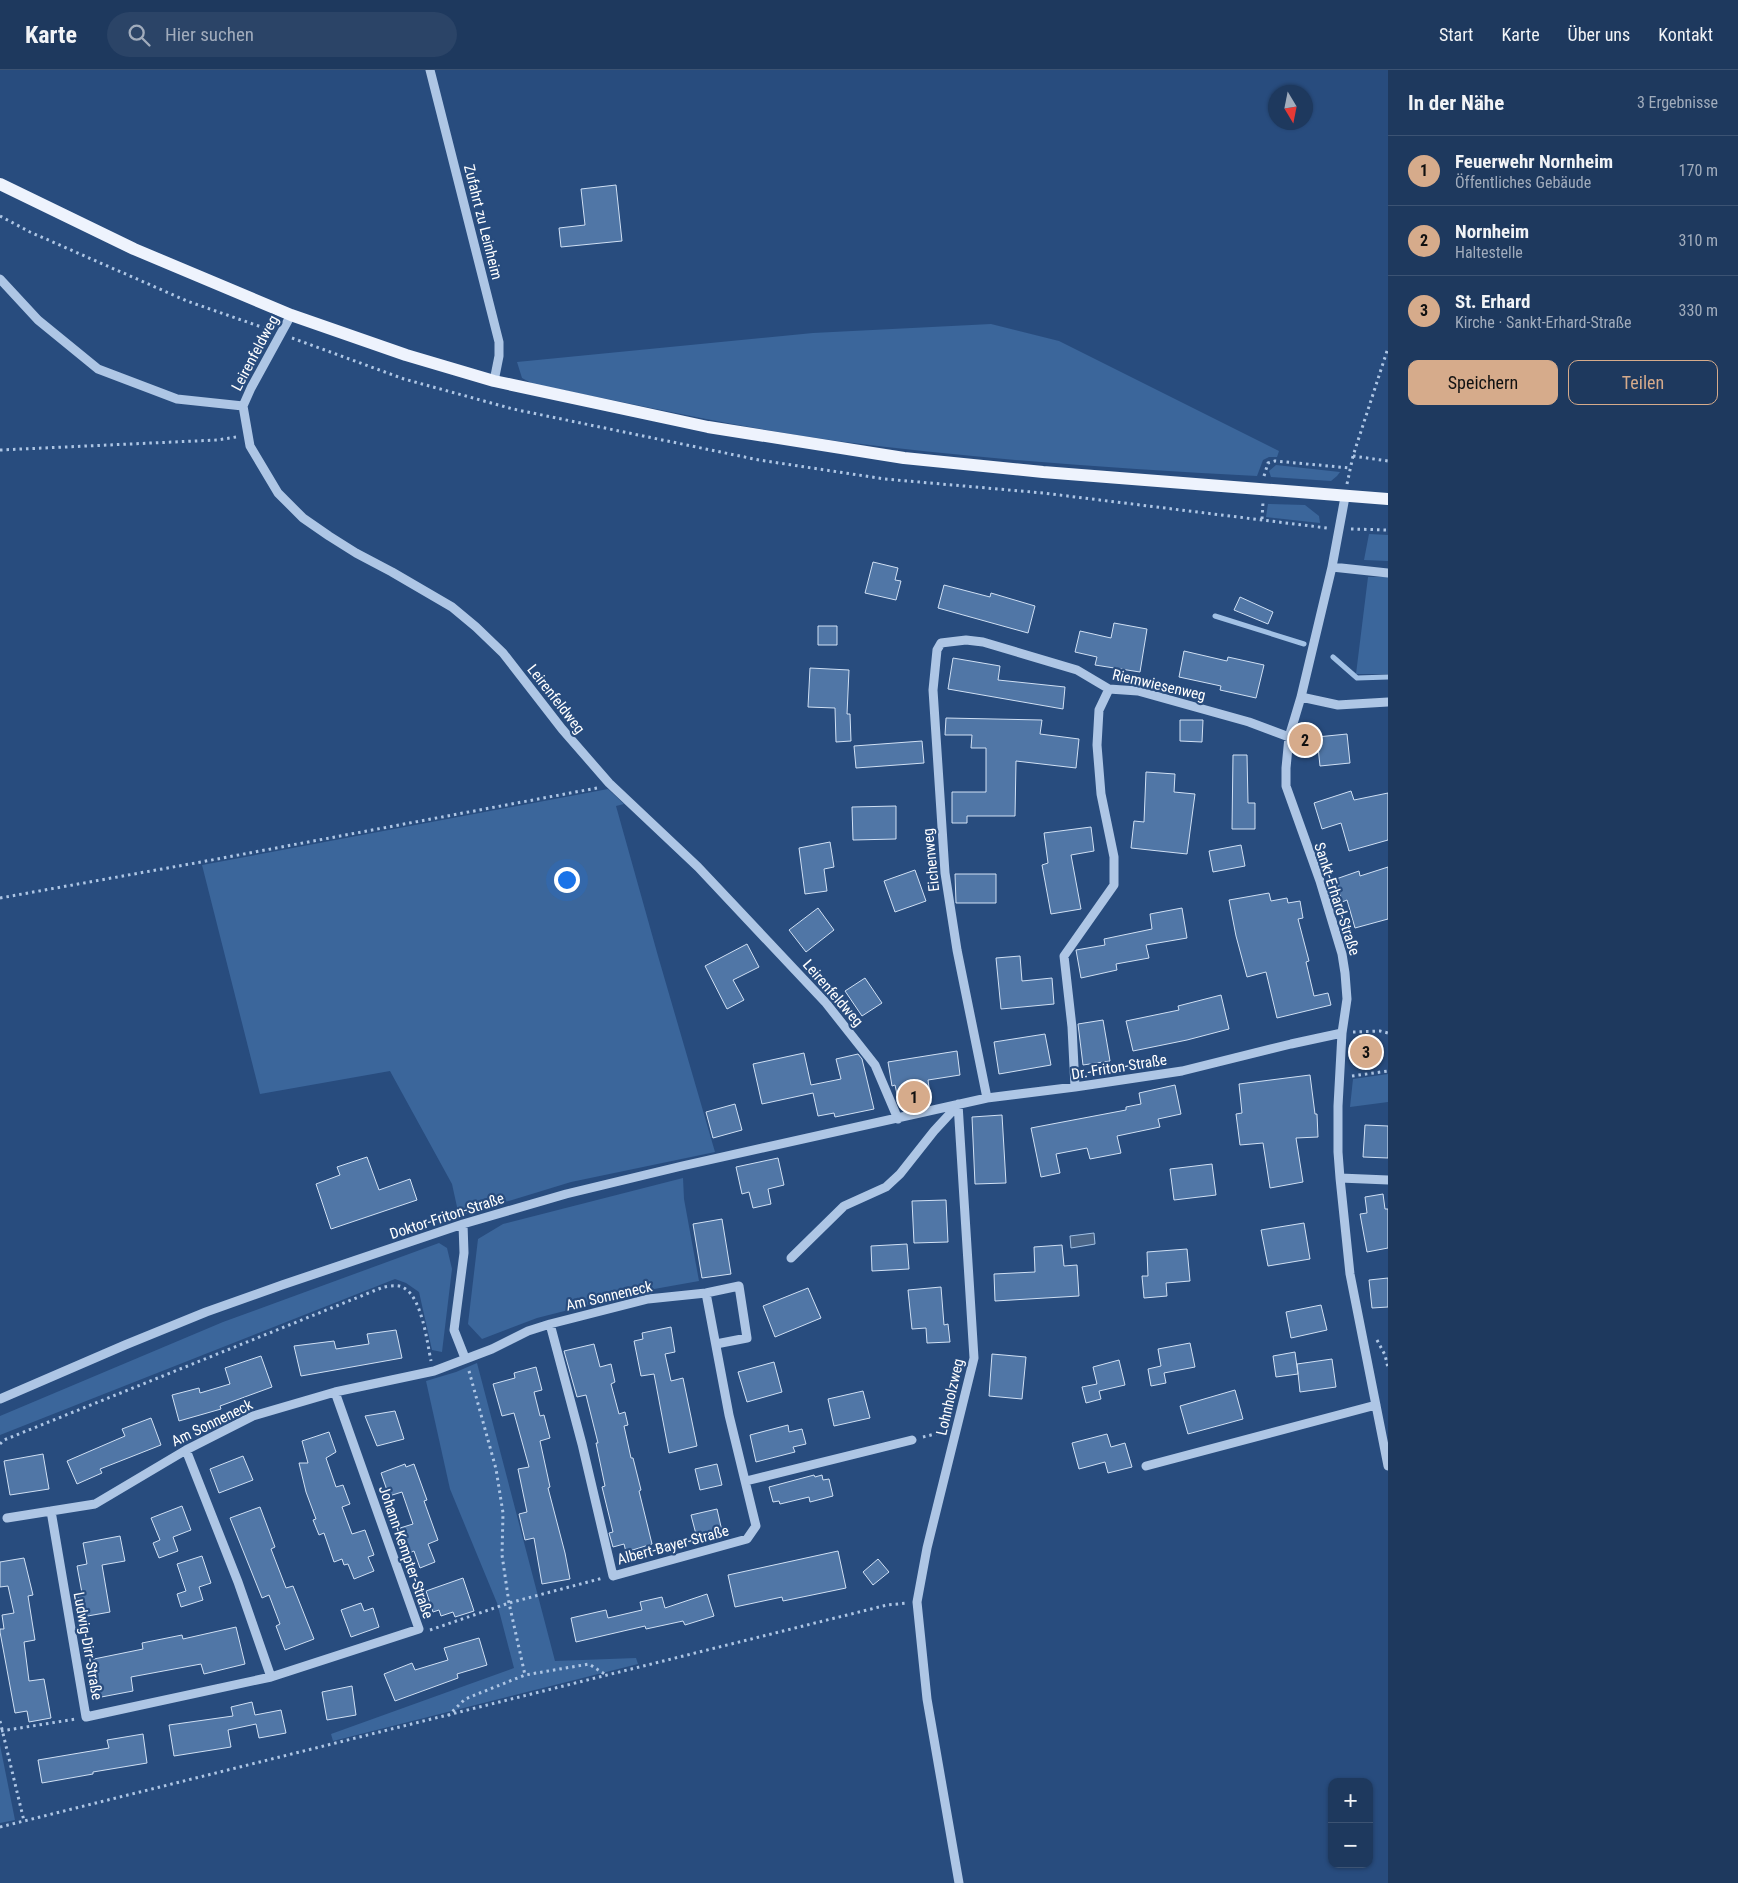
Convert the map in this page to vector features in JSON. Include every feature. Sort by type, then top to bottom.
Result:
[{"type":"main road","points":[[0,184],[134,249],[291,315],[406,355],[494,382],[708,427],[904,458],[1043,472],[1388,499]]},
{"type":"street","name":"Zufahrt zu Leinheim","points":[[430,70],[499,342],[499,356],[494,382]]},
{"type":"street","points":[[0,279],[38,320],[98,369],[177,399],[243,406]]},
{"type":"street","name":"Leirenfeldweg","points":[[291,315],[243,406],[250,446],[278,493],[303,518],[329,536],[452,607],[503,653],[562,730],[608,783],[698,867],[826,1003],[875,1065],[898,1119]]},
{"type":"street","name":"Sankt-Erhard-Straße","points":[[1345,497],[1332,567],[1301,697],[1289,737],[1286,768],[1287,790],[1320,881],[1342,954],[1347,999],[1342,1033],[1338,1134],[1340,1178],[1350,1274],[1388,1466]]},
{"type":"street","points":[[1332,567],[1388,572]]},
{"type":"street","name":"Riemwiesenweg","points":[[966,640],[983,642],[1077,670],[1109,689],[1138,692],[1249,722],[1289,737]]},
{"type":"street","name":"Eichenweg","points":[[966,640],[941,643],[937,650],[933,690],[945,873],[957,950],[987,1098]]},
{"type":"street","points":[[1075,1088],[1072,1027],[1064,956],[1114,886],[1114,857],[1101,794],[1097,745],[1099,710],[1109,689]]},
{"type":"street","points":[[1301,697],[1338,705],[1388,702]]},
{"type":"street","name":"Dr.-Friton-Straße","points":[[898,1119],[987,1098],[1075,1088],[1182,1071],[1342,1033]]},
{"type":"street","points":[[791,1258],[844,1206],[886,1187],[900,1174],[958,1104]]},
{"type":"street","name":"Lohnholzweg","points":[[958,1104],[974,1358],[927,1548],[918,1602],[926,1699],[959,1883]]},
{"type":"street","name":"Doktor-Friton-Straße","points":[[0,1399],[206,1312],[463,1224],[566,1194],[672,1168],[898,1119]]},
{"type":"street","points":[[1340,1178],[1388,1180]]},
{"type":"street","points":[[463,1224],[464,1253],[454,1330],[465,1358]]},
{"type":"street","name":"Am Sonneneck","points":[[7,1518],[96,1504],[186,1450],[253,1416],[335,1392],[434,1371],[492,1348],[528,1331],[550,1324],[648,1299],[706,1293],[738,1286],[747,1338],[716,1344]]},
{"type":"street","name":"Albert-Bayer-Straße","points":[[550,1324],[582,1444],[613,1576],[746,1539],[756,1526],[729,1415],[706,1293]]},
{"type":"street","name":"Johann-Kempter-Straße","points":[[271,1677],[419,1629],[335,1392]]},
{"type":"street","points":[[1146,1466],[1376,1405]]},
{"type":"street","points":[[746,1481],[912,1440]]},
{"type":"street","points":[[186,1450],[238,1582],[271,1677]]},
{"type":"street","name":"Ludwig-Dirr-Straße","points":[[51,1511],[86,1717],[271,1677]]},
{"type":"path","points":[[0,216],[30,232],[187,301],[280,334]]},
{"type":"path","points":[[1345,497],[1353,456],[1388,348]]},
{"type":"path","points":[[0,450],[217,440],[248,434]]},
{"type":"path","points":[[1353,456],[1388,461]]},
{"type":"path","points":[[1262,519],[1264,472],[1268,463],[1275,461],[1350,468]]},
{"type":"path","points":[[1362,530],[1388,530]]},
{"type":"path","points":[[0,898],[602,787],[608,783]]},
{"type":"path","points":[[1342,1033],[1380,1031],[1388,1033]]},
{"type":"path","points":[[1341,1076],[1388,1071]]},
{"type":"path","points":[[0,1444],[4,1440],[381,1288],[404,1287],[416,1300],[434,1371]]},
{"type":"path","points":[[465,1358],[496,1469],[503,1513],[502,1555],[509,1603],[525,1675]]},
{"type":"path","points":[[912,1440],[957,1428]]},
{"type":"path","points":[[419,1629],[430,1630],[509,1603],[613,1576]]},
{"type":"path","points":[[0,1827],[887,1606],[918,1602]]},
{"type":"path","points":[[448,1716],[465,1699],[525,1675],[589,1664],[606,1675]]},
{"type":"path","points":[[2,1731],[86,1717]]},
{"type":"path","points":[[0,1721],[24,1821]]},
{"type":"shaded area","points":[[991,324],[1059,341],[1279,451],[1277,457],[1269,457],[1263,460],[1257,476],[1047,463],[837,441],[723,422],[533,384],[522,378],[517,362],[813,333]]},
{"type":"shaded area","points":[[1276,465],[1340,472],[1331,481],[1271,477],[1269,471]]},
{"type":"shaded area","points":[[1268,504],[1305,505],[1319,516],[1320,523],[1266,517]]},
{"type":"shaded area","points":[[1369,534],[1388,535],[1388,561],[1364,560]]},
{"type":"shaded area","points":[[1368,577],[1388,577],[1388,674],[1356,674]]},
{"type":"shaded area","points":[[608,789],[624,804],[616,806],[715,1152],[571,1182],[459,1216],[452,1184],[390,1071],[260,1094],[202,865]]},
{"type":"shaded area","points":[[1388,1074],[1388,1102],[1350,1107],[1353,1079]]},
{"type":"shaded area","points":[[683,1178],[684,1199],[699,1281],[615,1296],[596,1303],[537,1318],[482,1339],[468,1324],[478,1239],[503,1224]]},
{"type":"shaded area","points":[[1094,1233],[1095,1244],[1071,1248],[1070,1236]]},
{"type":"shaded area","points":[[439,1243],[447,1248],[452,1269],[442,1352],[432,1350],[419,1292],[406,1283],[395,1279],[0,1435],[0,1416],[223,1322]]},
{"type":"shaded area","points":[[477,1363],[555,1661],[636,1658],[638,1664],[333,1741],[331,1734],[514,1668],[497,1603],[450,1489],[426,1381]]},
{"type":"shaded area","points":[[0,1745],[15,1820],[0,1823]]},
{"type":"building","points":[[616,185],[622,241],[561,247],[559,228],[585,225],[581,189]]},
{"type":"building","points":[[873,562],[898,568],[895,580],[901,581],[896,600],[865,593]]},
{"type":"building","points":[[944,585],[990,597],[991,593],[1035,606],[1028,633],[938,608]]},
{"type":"building","points":[[1240,597],[1273,612],[1268,624],[1234,610]]},
{"type":"building","points":[[1114,623],[1147,629],[1140,672],[1095,665],[1097,657],[1075,652],[1080,631],[1111,638]]},
{"type":"building","points":[[818,626],[837,626],[837,645],[818,645]]},
{"type":"building","points":[[1184,651],[1227,661],[1228,657],[1264,665],[1256,698],[1220,690],[1221,686],[1179,677]]},
{"type":"building","points":[[953,658],[1000,666],[998,680],[1065,687],[1063,709],[948,689]]},
{"type":"building","points":[[810,668],[849,670],[847,714],[850,714],[851,741],[836,742],[835,708],[808,707]]},
{"type":"building","points":[[946,718],[1042,720],[1040,734],[1079,739],[1076,768],[1016,761],[1015,816],[967,816],[967,823],[952,823],[952,792],[986,792],[986,748],[971,748],[972,735],[945,735]]},
{"type":"building","points":[[1180,720],[1203,720],[1202,742],[1180,741]]},
{"type":"building","points":[[1347,734],[1350,763],[1320,766],[1317,737]]},
{"type":"building","points":[[922,741],[924,763],[856,768],[854,746]]},
{"type":"building","points":[[1233,755],[1247,755],[1248,803],[1255,803],[1255,829],[1232,829]]},
{"type":"building","points":[[1146,772],[1175,774],[1174,792],[1195,794],[1187,854],[1131,848],[1134,821],[1144,822]]},
{"type":"building","points":[[1351,791],[1354,800],[1388,793],[1388,840],[1349,851],[1341,823],[1322,829],[1314,803]]},
{"type":"building","points":[[896,806],[896,839],[853,840],[852,807]]},
{"type":"building","points":[[1091,827],[1094,851],[1071,855],[1081,909],[1051,914],[1042,865],[1048,863],[1044,833]]},
{"type":"building","points":[[830,842],[834,867],[824,869],[827,891],[805,894],[799,848]]},
{"type":"building","points":[[1241,845],[1245,866],[1213,872],[1209,851]]},
{"type":"building","points":[[1388,867],[1388,919],[1355,928],[1347,900],[1342,902],[1336,879],[1359,871],[1360,876]]},
{"type":"building","points":[[915,870],[926,901],[895,912],[884,881]]},
{"type":"building","points":[[955,874],[996,874],[996,903],[956,903]]},
{"type":"building","points":[[1269,893],[1271,901],[1287,898],[1288,903],[1300,901],[1303,918],[1298,919],[1309,961],[1306,962],[1314,996],[1328,993],[1331,1005],[1277,1018],[1266,972],[1247,977],[1229,900]]},
{"type":"building","points":[[818,908],[834,930],[806,952],[789,930]]},
{"type":"building","points":[[1182,908],[1187,938],[1146,945],[1149,958],[1116,964],[1117,970],[1081,978],[1076,950],[1105,945],[1104,939],[1152,929],[1150,914]]},
{"type":"building","points":[[747,944],[759,967],[733,980],[744,1000],[727,1009],[705,966]]},
{"type":"building","points":[[1020,956],[1022,981],[1052,978],[1054,1004],[1001,1009],[996,958]]},
{"type":"building","points":[[865,978],[882,1003],[862,1016],[845,991]]},
{"type":"building","points":[[1221,995],[1229,1029],[1133,1051],[1126,1021],[1179,1010],[1178,1006]]},
{"type":"building","points":[[1103,1020],[1110,1061],[1083,1065],[1078,1024]]},
{"type":"building","points":[[1045,1034],[1051,1065],[999,1074],[994,1042]]},
{"type":"building","points":[[1378,1039],[1382,1059],[1354,1065],[1350,1045]]},
{"type":"building","points":[[957,1051],[960,1075],[928,1080],[931,1103],[900,1108],[895,1085],[892,1086],[888,1062]]},
{"type":"building","points":[[804,1053],[811,1085],[841,1079],[836,1059],[858,1054],[862,1059],[874,1109],[835,1117],[834,1113],[818,1116],[813,1093],[762,1104],[753,1064]]},
{"type":"building","points":[[1310,1075],[1315,1114],[1317,1114],[1318,1137],[1296,1138],[1303,1182],[1270,1188],[1263,1143],[1240,1145],[1236,1114],[1242,1113],[1239,1084]]},
{"type":"building","points":[[1175,1085],[1181,1114],[1158,1119],[1160,1127],[1117,1136],[1121,1153],[1090,1159],[1087,1148],[1056,1154],[1060,1173],[1041,1177],[1031,1128],[1126,1110],[1126,1107],[1141,1104],[1139,1093]]},
{"type":"building","points":[[735,1104],[742,1130],[713,1138],[706,1112]]},
{"type":"building","points":[[1002,1115],[1006,1183],[975,1184],[972,1117]]},
{"type":"building","points":[[1365,1125],[1388,1126],[1388,1158],[1363,1157]]},
{"type":"building","points":[[367,1157],[379,1190],[410,1179],[417,1200],[331,1229],[316,1184],[340,1175],[337,1167]]},
{"type":"building","points":[[778,1158],[784,1185],[768,1189],[771,1204],[753,1208],[749,1192],[742,1194],[736,1167]]},
{"type":"building","points":[[1212,1164],[1216,1195],[1174,1200],[1170,1169]]},
{"type":"building","points":[[1383,1194],[1385,1209],[1388,1209],[1388,1248],[1367,1252],[1360,1214],[1367,1213],[1365,1197]]},
{"type":"building","points":[[946,1200],[948,1242],[914,1243],[912,1201]]},
{"type":"building","points":[[722,1219],[731,1274],[702,1278],[693,1224]]},
{"type":"building","points":[[1304,1223],[1310,1259],[1268,1266],[1261,1230]]},
{"type":"building","points":[[907,1244],[909,1269],[872,1271],[871,1246]]},
{"type":"building","points":[[1062,1245],[1064,1266],[1077,1265],[1079,1296],[995,1301],[994,1274],[1035,1272],[1034,1247]]},
{"type":"building","points":[[1187,1249],[1190,1281],[1166,1283],[1167,1296],[1144,1298],[1142,1276],[1148,1276],[1147,1252]]},
{"type":"building","points":[[1388,1278],[1388,1307],[1372,1308],[1369,1280]]},
{"type":"building","points":[[941,1287],[944,1325],[948,1324],[950,1342],[927,1343],[926,1328],[912,1329],[908,1290]]},
{"type":"building","points":[[808,1288],[821,1318],[775,1337],[763,1306]]},
{"type":"building","points":[[1321,1305],[1327,1330],[1291,1338],[1286,1312]]},
{"type":"building","points":[[671,1327],[675,1352],[665,1354],[671,1381],[683,1378],[697,1446],[669,1453],[654,1374],[641,1376],[634,1341],[643,1339],[642,1333]]},
{"type":"building","points":[[396,1330],[402,1358],[301,1376],[294,1346],[334,1341],[336,1349],[369,1344],[367,1334]]},
{"type":"building","points":[[1190,1343],[1195,1367],[1164,1373],[1166,1383],[1151,1386],[1148,1369],[1161,1366],[1158,1349]]},
{"type":"building","points":[[594,1344],[600,1367],[611,1364],[615,1382],[611,1384],[619,1414],[625,1412],[628,1425],[624,1426],[641,1490],[639,1491],[652,1544],[626,1552],[624,1544],[613,1547],[609,1533],[613,1532],[602,1487],[605,1486],[596,1443],[598,1443],[586,1395],[577,1397],[564,1351]]},
{"type":"building","points":[[1295,1352],[1298,1374],[1276,1377],[1273,1356]]},
{"type":"building","points":[[992,1354],[1026,1357],[1022,1399],[989,1396]]},
{"type":"building","points":[[261,1356],[272,1387],[220,1406],[221,1409],[179,1421],[172,1395],[199,1388],[200,1393],[230,1384],[225,1368]]},
{"type":"building","points":[[1332,1359],[1336,1387],[1300,1392],[1297,1364]]},
{"type":"building","points":[[1119,1360],[1125,1385],[1099,1391],[1101,1399],[1086,1403],[1082,1387],[1097,1384],[1093,1367]]},
{"type":"building","points":[[774,1362],[782,1392],[747,1402],[738,1372]]},
{"type":"building","points":[[536,1367],[542,1390],[534,1392],[540,1416],[544,1415],[550,1438],[540,1441],[550,1487],[548,1488],[570,1579],[542,1584],[534,1538],[525,1540],[519,1514],[527,1512],[518,1469],[529,1467],[514,1413],[502,1416],[493,1384],[515,1378],[514,1373]]},
{"type":"building","points":[[1235,1390],[1243,1419],[1188,1434],[1180,1406]]},
{"type":"building","points":[[863,1391],[870,1418],[834,1426],[828,1399]]},
{"type":"building","points":[[395,1411],[404,1439],[377,1446],[365,1416]]},
{"type":"building","points":[[151,1418],[161,1445],[100,1469],[102,1473],[77,1484],[67,1461],[125,1436],[122,1429]]},
{"type":"building","points":[[788,1425],[789,1432],[802,1429],[806,1444],[793,1447],[795,1452],[756,1462],[750,1435]]},
{"type":"building","points":[[329,1432],[336,1452],[326,1458],[336,1487],[343,1485],[350,1504],[342,1507],[352,1534],[365,1530],[374,1555],[368,1557],[374,1571],[354,1579],[348,1564],[344,1565],[342,1559],[334,1562],[324,1533],[319,1535],[313,1520],[316,1519],[306,1492],[299,1463],[308,1463],[302,1441]]},
{"type":"building","points":[[1107,1434],[1111,1447],[1125,1443],[1132,1467],[1108,1473],[1105,1462],[1079,1469],[1072,1443]]},
{"type":"building","points":[[43,1454],[49,1489],[10,1495],[4,1461]]},
{"type":"building","points":[[243,1456],[253,1480],[219,1493],[210,1469]]},
{"type":"building","points":[[405,1464],[406,1467],[414,1464],[427,1500],[424,1501],[438,1540],[428,1544],[435,1562],[420,1568],[414,1551],[409,1553],[400,1528],[413,1524],[402,1492],[389,1496],[381,1473]]},
{"type":"building","points":[[717,1464],[722,1485],[700,1490],[695,1469]]},
{"type":"building","points":[[814,1475],[815,1477],[822,1475],[823,1480],[829,1479],[833,1496],[810,1502],[809,1497],[780,1504],[779,1501],[773,1502],[769,1487]]},
{"type":"building","points":[[182,1506],[191,1530],[173,1537],[178,1551],[159,1558],[153,1543],[160,1540],[151,1518]]},
{"type":"building","points":[[260,1507],[275,1547],[271,1549],[286,1588],[293,1586],[314,1639],[285,1650],[276,1626],[280,1624],[269,1595],[262,1598],[230,1518]]},
{"type":"building","points":[[717,1509],[722,1531],[697,1538],[691,1515]]},
{"type":"building","points":[[120,1536],[125,1561],[102,1565],[110,1612],[82,1617],[77,1593],[82,1593],[77,1566],[87,1564],[83,1543]]},
{"type":"building","points":[[838,1551],[846,1588],[783,1601],[782,1597],[735,1607],[728,1575]]},
{"type":"building","points":[[202,1556],[211,1583],[199,1587],[203,1600],[181,1607],[177,1594],[186,1591],[177,1564]]},
{"type":"building","points":[[24,1558],[33,1595],[28,1596],[35,1640],[24,1642],[29,1681],[44,1679],[51,1718],[29,1722],[27,1711],[15,1713],[0,1632],[0,1629],[4,1629],[2,1615],[14,1613],[8,1586],[0,1587],[0,1562]]},
{"type":"building","points":[[878,1559],[889,1572],[873,1585],[863,1572]]},
{"type":"building","points":[[463,1578],[474,1611],[455,1617],[453,1612],[441,1616],[439,1610],[433,1612],[426,1591]]},
{"type":"building","points":[[707,1594],[714,1616],[685,1625],[683,1621],[646,1629],[645,1626],[576,1642],[571,1618],[606,1610],[608,1618],[642,1610],[640,1602],[662,1597],[665,1608]]},
{"type":"building","points":[[361,1603],[364,1611],[373,1608],[379,1627],[351,1637],[341,1610]]},
{"type":"building","points":[[236,1627],[245,1664],[204,1674],[201,1664],[131,1677],[133,1691],[96,1698],[89,1660],[143,1649],[142,1643],[182,1635],[183,1639]]},
{"type":"building","points":[[479,1638],[487,1665],[457,1674],[458,1678],[395,1701],[384,1674],[412,1663],[415,1670],[448,1660],[444,1648]]},
{"type":"building","points":[[352,1686],[356,1715],[327,1720],[322,1692]]},
{"type":"building","points":[[252,1702],[255,1715],[281,1710],[286,1733],[259,1738],[256,1724],[228,1730],[231,1747],[174,1756],[169,1725],[233,1716],[231,1707]]},
{"type":"building","points":[[143,1734],[147,1763],[42,1783],[38,1760],[109,1748],[107,1740]]},
{"type":"waterway","points":[[1215,616],[1304,644]]},
{"type":"waterway","points":[[1333,657],[1357,678],[1388,677]]},
{"type":"place","name":"Nornheim","points":[[1305,740]]},
{"type":"place","name":"St. Erhard","points":[[1366,1052]]},
{"type":"place","name":"Feuerwehr Nornheim","points":[[914,1097]]}]
